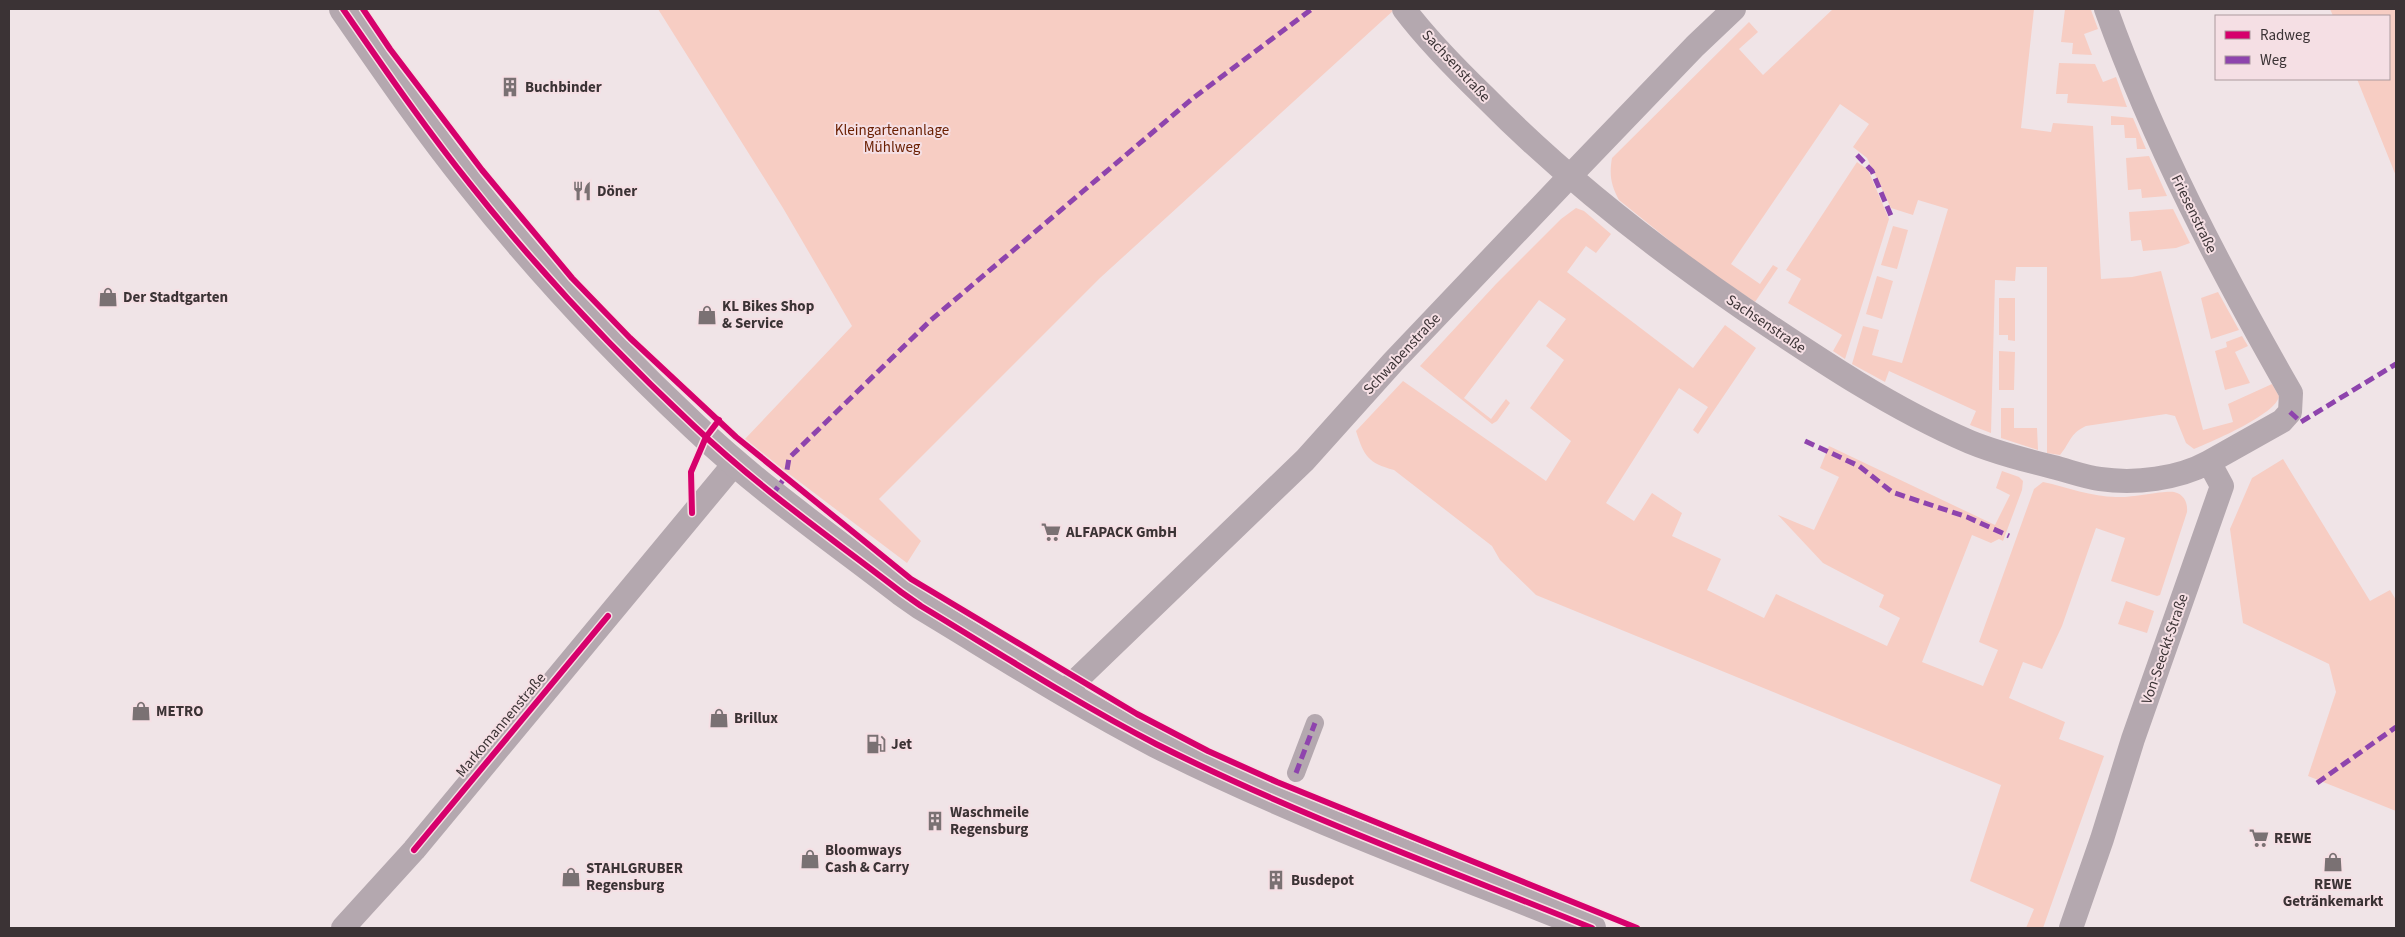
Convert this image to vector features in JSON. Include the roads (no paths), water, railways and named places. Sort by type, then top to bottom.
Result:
[{"type":"street","points":[[343,9],[429,131],[470,185],[616,351],[735,463],[772,495],[921,606],[1064,692],[1156,743],[1269,797],[1592,928]]},
{"type":"street","name":"Sachsenstraße","points":[[1404,9],[1461,73],[1569,177],[1625,224],[1683,268],[1774,330],[1885,400],[1971,442],[1996,452],[2100,479],[2132,481],[2166,476],[2196,470],[2209,462]]},
{"type":"street","name":"Schwabenstraße","points":[[1064,692],[1305,460],[1393,362],[1695,46],[1734,9]]},
{"type":"street","name":"Friesenstraße","points":[[2106,9],[2144,105],[2200,226],[2229,284],[2291,393],[2290,412],[2282,421],[2209,462]]},
{"type":"street","name":"Von-Seeckt-Straße","points":[[2071,928],[2102,839],[2133,739],[2222,486],[2209,462]]},
{"type":"street","name":"Markomannenstraße","points":[[343,928],[420,843],[735,463]]},
{"type":"street","points":[[1296,773],[1315,723]]},
{"type":"place","name":"Buchbinder","points":[[510,87]]},
{"type":"place","name":"Döner","points":[[582,191]]},
{"type":"place","name":"Der Stadtgarten","points":[[108,297]]},
{"type":"place","name":"KL Bikes Shop & Service","points":[[707,315]]},
{"type":"place","name":"ALFAPACK GmbH","points":[[1051,532]]},
{"type":"place","name":"METRO","points":[[141,711]]},
{"type":"place","name":"Brillux","points":[[719,718]]},
{"type":"place","name":"Jet","points":[[876,744]]},
{"type":"place","name":"Waschmeile Regensburg","points":[[935,821]]},
{"type":"place","name":"REWE","points":[[2259,838]]},
{"type":"place","name":"Bloomways Cash & Carry","points":[[810,859]]},
{"type":"place","name":"REWE Getränkemarkt","points":[[2333,862]]},
{"type":"place","name":"STAHLGRUBER Regensburg","points":[[571,877]]},
{"type":"place","name":"Busdepot","points":[[1276,880]]},
{"type":"park label","name":"Kleingartenanlage Mühlweg","points":[[892,138]]}]
